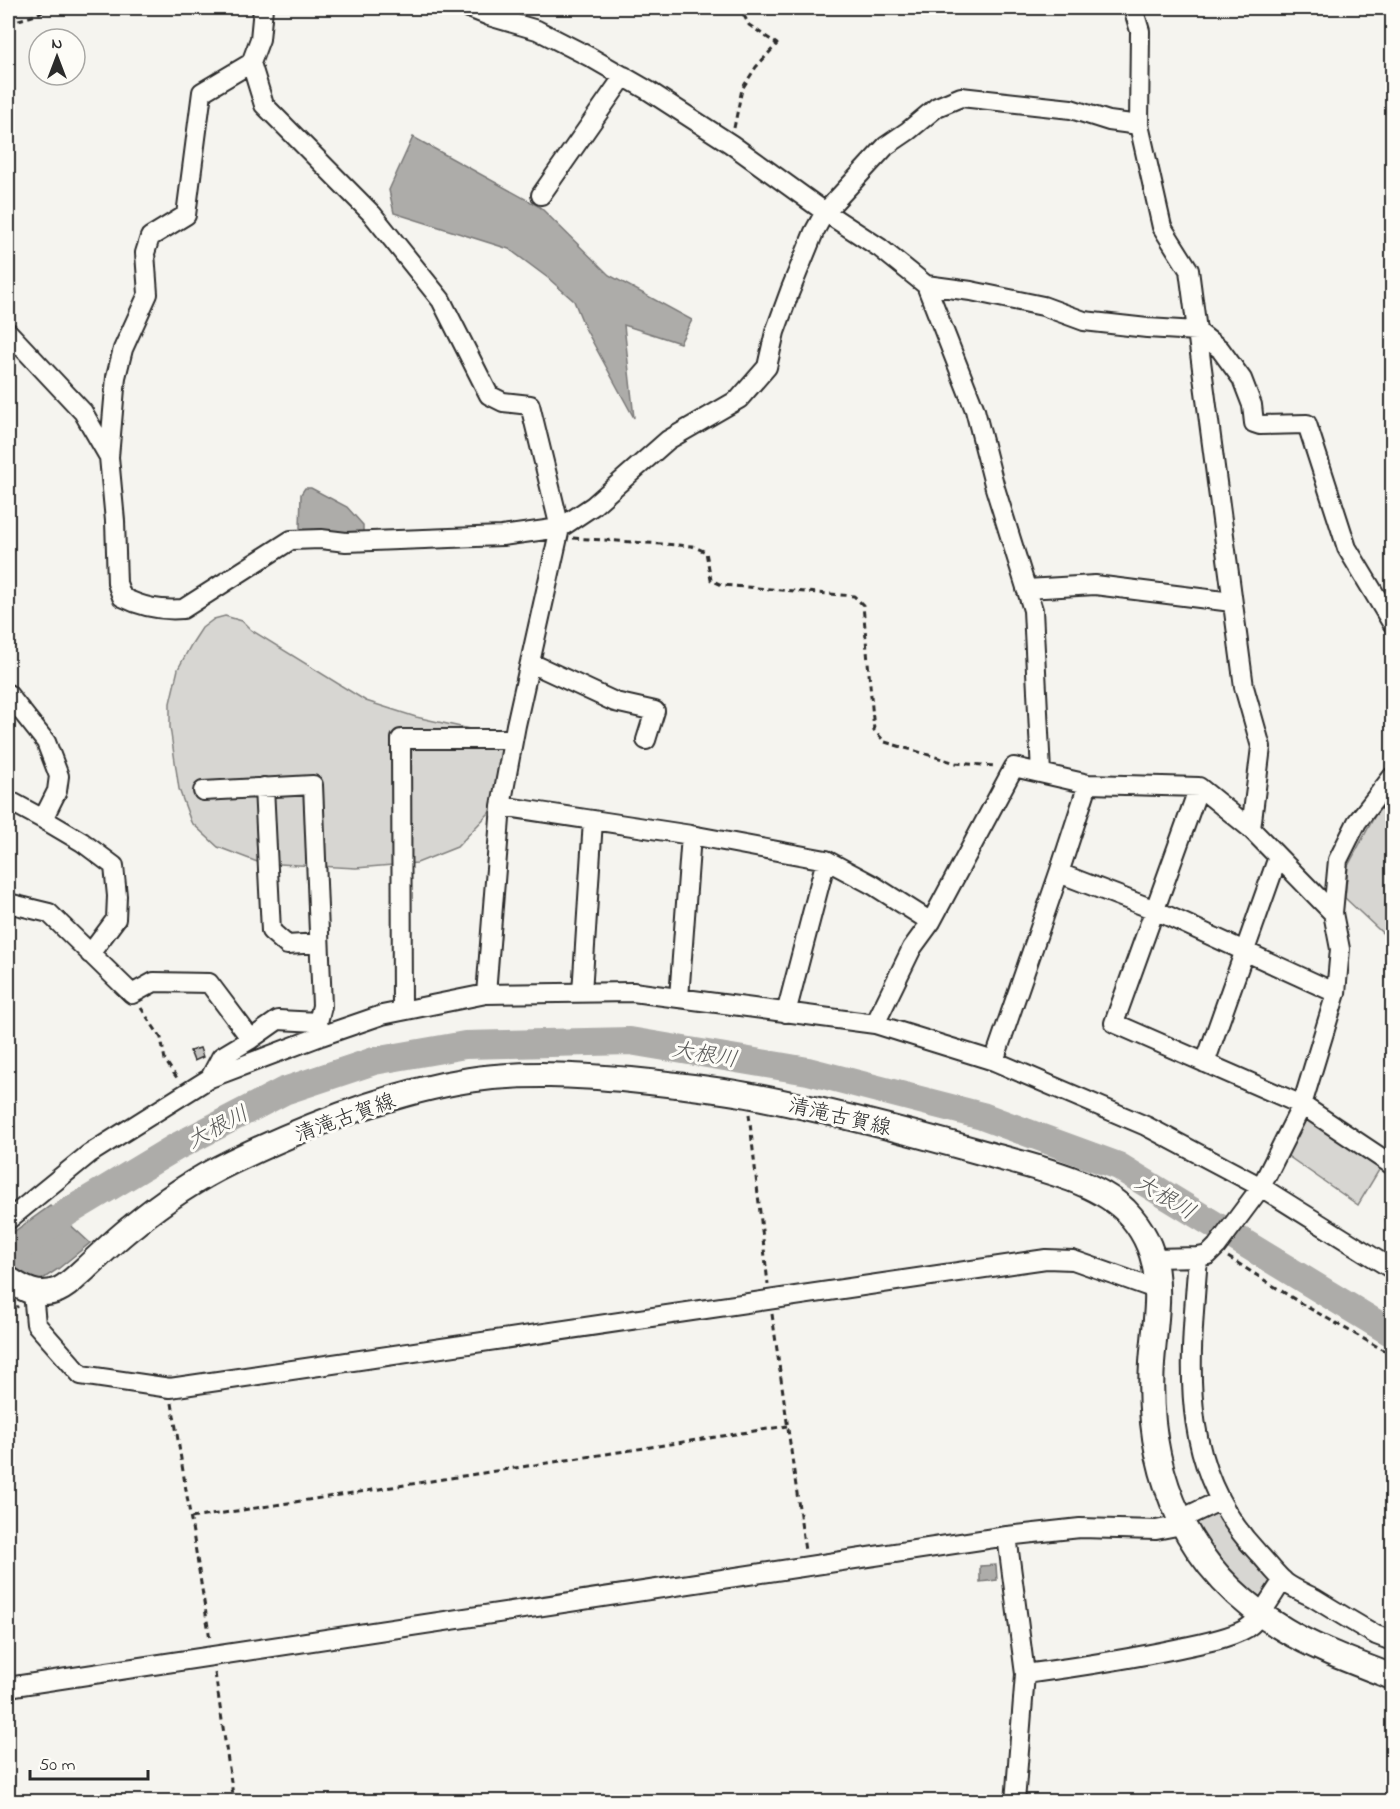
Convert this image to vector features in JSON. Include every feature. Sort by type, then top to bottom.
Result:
[{"type":"main road","name":"清滝古賀線","points":[[22,1288],[56,1292],[132,1226],[179,1191],[230,1163],[329,1120],[428,1089],[469,1080],[513,1075],[559,1075],[677,1085],[746,1095],[829,1113],[1045,1171],[1085,1185],[1105,1195],[1122,1208],[1148,1240],[1154,1258],[1158,1290],[1150,1394],[1154,1434],[1164,1480],[1180,1523],[1203,1557],[1221,1578],[1260,1613],[1287,1632],[1392,1677]]},
{"type":"street","points":[[263,8],[260,39],[251,63],[264,105],[372,214],[441,300],[489,395],[503,402],[530,405],[560,528],[513,739],[501,806],[486,994]]},
{"type":"street","points":[[469,8],[537,30],[624,76],[731,144],[825,212],[880,248],[926,285],[975,410],[995,488],[1033,610],[1041,773]]},
{"type":"street","points":[[1133,8],[1140,31],[1139,125],[1162,227],[1189,270],[1244,687],[1261,747],[1251,829]]},
{"type":"street","points":[[251,63],[202,92],[186,215],[150,237],[145,253],[148,294],[123,349],[116,377],[109,457],[115,521],[117,583],[122,597],[138,605],[165,611],[183,609],[291,540],[305,538],[346,542],[452,539],[502,536],[560,528],[593,506],[668,440],[739,399],[767,367],[775,332],[790,291],[814,232],[825,212],[886,146],[937,107],[961,97],[1071,110],[1109,121],[1139,125]]},
{"type":"street","points":[[541,195],[624,76]]},
{"type":"street","points":[[926,285],[971,291],[1043,306],[1084,321],[1197,331],[1220,349],[1242,379],[1252,405],[1254,423],[1260,425],[1307,424],[1347,548],[1392,623]]},
{"type":"street","points":[[8,332],[83,412],[109,457]]},
{"type":"street","points":[[1026,589],[1095,585],[1232,602]]},
{"type":"street","points":[[531,663],[615,702],[655,711],[645,740]]},
{"type":"street","points":[[8,694],[46,742],[59,776],[57,791],[43,819]]},
{"type":"street","points":[[402,1011],[401,739],[513,739]]},
{"type":"street","points":[[875,1024],[912,948],[931,922],[1014,768],[1088,784],[1199,787],[1251,829],[1333,913]]},
{"type":"street","points":[[1392,777],[1348,837],[1338,860],[1333,913],[1340,949],[1336,993],[1302,1106],[1259,1190],[1209,1251],[1190,1360],[1193,1404],[1203,1460],[1219,1501],[1239,1533],[1283,1580],[1376,1635],[1392,1641]]},
{"type":"street","points":[[994,1061],[1088,784]]},
{"type":"street","points":[[203,791],[313,785],[322,1006],[319,1029]]},
{"type":"street","points":[[1199,787],[1114,1023],[1302,1106],[1392,1165]]},
{"type":"street","points":[[264,788],[271,931],[287,945],[319,943]]},
{"type":"street","points":[[1374,799],[1392,794]]},
{"type":"street","points":[[8,800],[82,842],[114,866],[117,896],[116,919],[90,954]]},
{"type":"street","points":[[501,806],[692,835],[826,860],[873,885],[931,922]]},
{"type":"street","points":[[582,993],[593,820]]},
{"type":"street","points":[[679,998],[692,835]]},
{"type":"street","points":[[1205,1063],[1278,857]]},
{"type":"street","points":[[786,1013],[826,860]]},
{"type":"street","points":[[1059,873],[1155,910],[1336,993]]},
{"type":"street","points":[[8,903],[49,913],[132,994],[154,982],[209,983],[251,1039]]},
{"type":"street","points":[[8,1220],[88,1154],[210,1078],[319,1029],[486,994],[633,992],[875,1024],[994,1061],[1146,1126],[1392,1269]]},
{"type":"street","points":[[210,1078],[221,1057],[278,1020],[319,1029]]},
{"type":"street","points":[[1154,1258],[1209,1251]]},
{"type":"street","points":[[22,1288],[36,1324],[81,1376],[170,1388],[1046,1259],[1073,1260],[1158,1290]]},
{"type":"street","points":[[8,1687],[1008,1536],[1080,1528],[1156,1530],[1180,1523],[1219,1501]]},
{"type":"street","points":[[1008,1536],[1025,1674],[1015,1802]]},
{"type":"street","points":[[1025,1674],[1088,1666],[1210,1642],[1250,1626],[1283,1580]]},
{"type":"path","points":[[8,23],[36,15],[48,8]]},
{"type":"path","points":[[731,144],[742,89],[756,67],[777,44],[749,25],[740,8]]},
{"type":"path","points":[[1325,8],[1363,8]]},
{"type":"path","points":[[560,528],[572,538],[692,546],[706,552],[711,580],[722,585],[854,596],[863,605],[874,730],[885,742],[956,763],[1014,768]]},
{"type":"path","points":[[132,994],[161,1038],[165,1060],[187,1093]]},
{"type":"path","points":[[746,1095],[770,1299],[807,1566]]},
{"type":"path","points":[[1209,1251],[1225,1255],[1293,1299],[1392,1355]]},
{"type":"path","points":[[170,1388],[234,1802]]},
{"type":"path","points":[[190,1518],[787,1426]]},
{"type":"shaded area","points":[[413,137],[540,207],[609,275],[692,320],[680,343],[624,325],[634,418],[585,328],[574,301],[548,278],[509,249],[394,213],[389,190]]},
{"type":"shaded area","points":[[305,488],[311,488],[347,507],[363,525],[363,532],[349,534],[304,531],[300,528],[301,494]]},
{"type":"shaded area","points":[[225,616],[242,621],[251,630],[366,701],[416,717],[483,732],[507,750],[505,789],[489,813],[457,847],[417,863],[356,868],[260,863],[218,847],[191,822],[179,789],[170,727],[170,703],[178,669],[191,645],[202,628],[214,619]]},
{"type":"shaded area","points":[[1392,803],[1392,942],[1345,898],[1348,866],[1380,806]]},
{"type":"shaded area","points":[[1304,1116],[1382,1165],[1358,1205],[1285,1154]]},
{"type":"shaded area","points":[[50,1206],[90,1243],[58,1269],[8,1302],[8,1236]]},
{"type":"shaded area","points":[[1217,1510],[1275,1578],[1261,1603],[1234,1579],[1190,1522]]},
{"type":"shaded area","points":[[996,1565],[997,1580],[980,1582],[980,1566]]},
{"type":"building","points":[[200,1048],[203,1057],[194,1061],[190,1051]]},
{"type":"waterway","name":"大根川","points":[[8,1256],[68,1212],[176,1147],[284,1091],[374,1061],[465,1045],[630,1041],[808,1071],[982,1116],[1118,1166],[1392,1333]]}]
